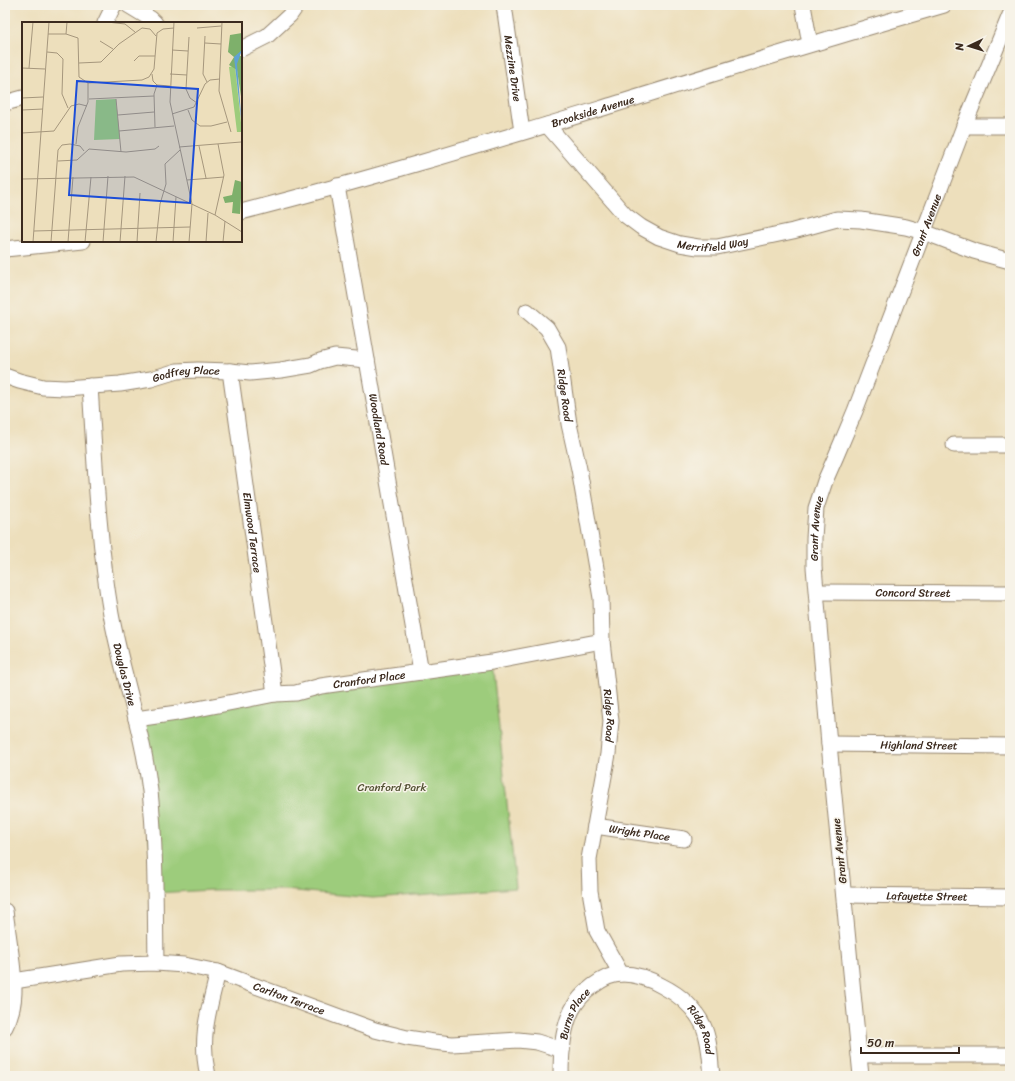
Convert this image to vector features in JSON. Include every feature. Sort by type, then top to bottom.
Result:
[{"type":"street","points":[[106,22],[114,5]]},
{"type":"street","points":[[128,5],[154,22]]},
{"type":"street","points":[[242,48],[267,36],[290,15],[297,5]]},
{"type":"street","name":"Mezzine Drive","points":[[504,5],[522,132]]},
{"type":"street","points":[[803,5],[810,44]]},
{"type":"street","name":"Brookside Avenue","points":[[242,212],[308,195],[547,125],[810,44],[944,5]]},
{"type":"street","name":"Grant Avenue","points":[[861,1076],[829,744],[814,567],[816,508],[825,481],[855,411],[964,126],[1010,15]]},
{"type":"street","points":[[5,103],[22,98]]},
{"type":"street","name":"Merrifield Way","points":[[547,125],[626,215],[641,228],[659,237],[680,244],[698,247],[717,247],[793,231],[837,219],[861,220],[924,232],[974,251],[1010,261]]},
{"type":"street","points":[[964,126],[1010,126]]},
{"type":"street","name":"Woodland Road","points":[[337,186],[421,672]]},
{"type":"street","points":[[5,249],[73,242]]},
{"type":"street","name":"Ridge Road","points":[[528,311],[547,328],[558,347],[569,424],[579,469],[601,598],[602,641],[611,721],[608,754],[589,859],[590,891],[597,931],[621,974],[639,976],[655,982],[671,990],[685,1000],[695,1011],[704,1026],[708,1040],[712,1076]]},
{"type":"street","name":"Godfrey Place","points":[[5,376],[19,381],[43,386],[65,388],[120,384],[151,379],[177,371],[198,370],[250,372],[281,370],[311,365],[320,361],[335,358],[367,360]]},
{"type":"street","name":"Elmwood Terrace","points":[[230,371],[275,694]]},
{"type":"street","name":"Douglas Drive","points":[[90,386],[100,527],[111,614],[121,663],[143,750],[150,790],[153,831],[156,963]]},
{"type":"street","points":[[954,445],[1010,444]]},
{"type":"street","name":"Concord Street","points":[[817,592],[1010,593]]},
{"type":"street","name":"Cranford Place","points":[[136,720],[275,694],[296,693],[321,686],[492,662],[602,641]]},
{"type":"street","name":"Highland Street","points":[[829,744],[1010,746]]},
{"type":"street","name":"Wright Place","points":[[595,826],[684,839]]},
{"type":"street","name":"Lafayette Street","points":[[844,895],[1010,897]]},
{"type":"street","points":[[5,911],[14,981],[12,1009],[5,1027]]},
{"type":"street","name":"Carlton Terrace","points":[[14,981],[122,964],[156,963],[184,965],[218,972],[375,1030],[407,1038],[452,1044],[518,1040],[537,1042],[562,1050]]},
{"type":"street","points":[[208,1076],[204,1046],[205,1025],[218,972]]},
{"type":"street","name":"Burns Place","points":[[561,1076],[562,1050],[567,1023],[572,1009],[581,996],[592,986],[605,978],[621,974]]},
{"type":"street","points":[[859,1055],[1010,1055]]},
{"type":"green space","name":"Cranford Park","points":[[492,662],[516,888],[373,898],[285,890],[211,890],[155,893],[136,719]]}]
